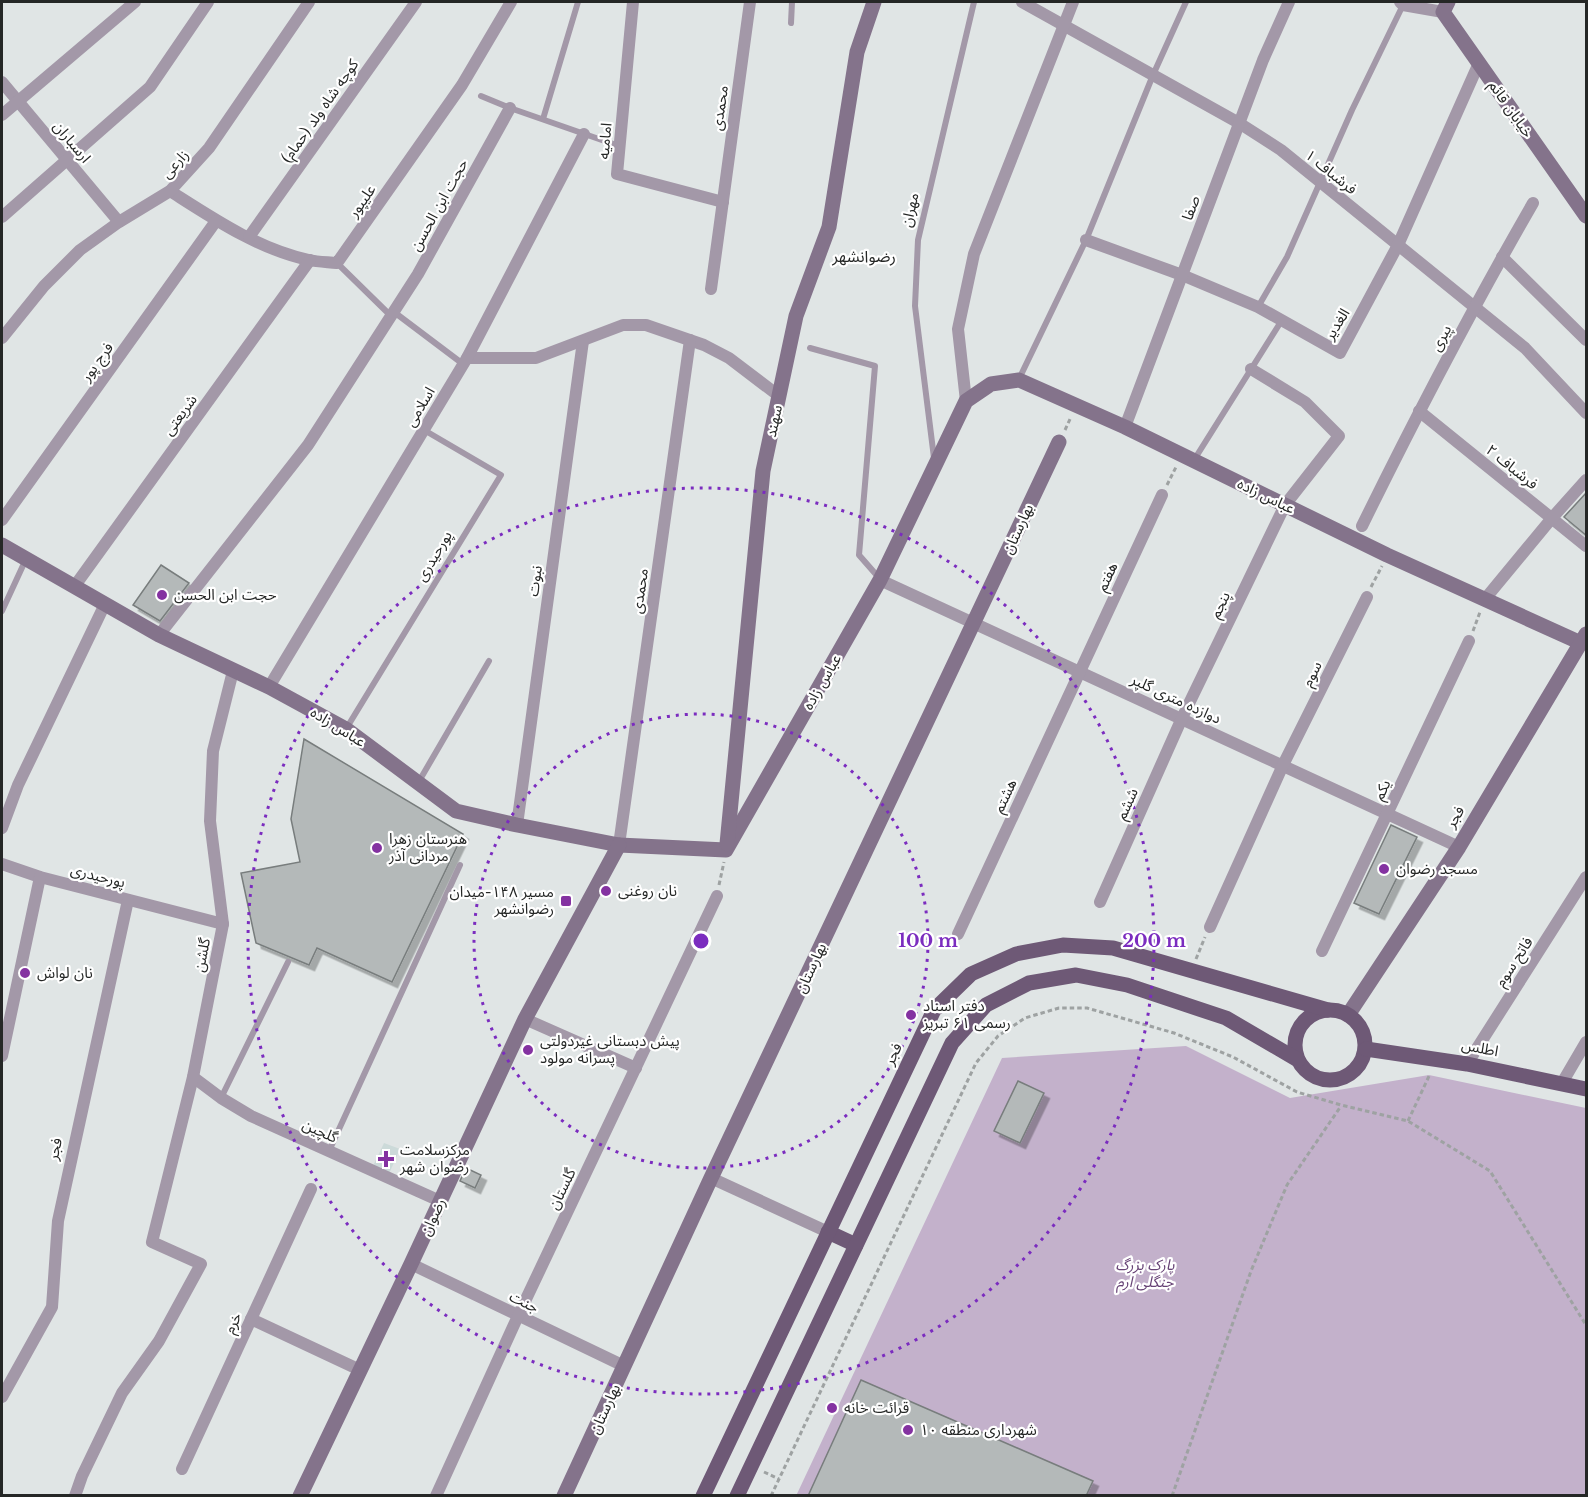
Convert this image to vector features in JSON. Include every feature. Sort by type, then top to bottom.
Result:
[{"type":"main road","name":"سهند","points":[[726,850],[764,471],[796,316],[829,227],[857,52],[874,2]]},
{"type":"main road","name":"خیابان قائم","points":[[1445,7],[1479,63],[1587,216]]},
{"type":"main road","name":"عباس زاده","points":[[2,545],[159,635],[269,687],[346,729],[456,811],[620,845],[726,850],[880,580],[966,401],[991,384],[1019,380],[1125,427],[1387,555],[1485,599],[1584,639]]},
{"type":"main road","name":"بهارستان","points":[[564,1496],[711,1178],[1059,442]]},
{"type":"main road","name":"فجر","points":[[1348,1015],[1459,847],[1584,639]]},
{"type":"main road","name":"رضوان","points":[[300,1496],[525,1019],[620,845]]},
{"type":"main road","name":"فجر","points":[[703,1496],[934,1010],[971,974],[1016,954],[1063,945],[1113,948],[1328,1010]]},
{"type":"main road","points":[[737,1496],[952,1042],[986,1005],[1029,982],[1076,975],[1127,985],[1226,1018],[1298,1060]]},
{"type":"main road","points":[[1328,1010],[1348,1015],[1362,1029],[1366,1049],[1363,1060],[1347,1077],[1325,1080],[1314,1077],[1298,1060],[1295,1049],[1300,1028],[1307,1019],[1328,1010]]},
{"type":"main road","name":"اطلس","points":[[1366,1049],[1467,1064],[1587,1089]]},
{"type":"main road","points":[[828,1232],[856,1245]]},
{"type":"street","points":[[2,115],[135,2]]},
{"type":"street","points":[[2,217],[150,87],[208,2]]},
{"type":"street","name":"زارعی","points":[[2,338],[44,286],[80,250],[119,222],[170,192],[209,148],[309,2]]},
{"type":"street","name":"کوچه شاه ولد (حمام)","points":[[249,237],[416,2]]},
{"type":"street","name":"علیپور","points":[[337,263],[462,85],[511,2]]},
{"type":"street","name":"امامیه","points":[[633,2],[617,174],[723,202]]},
{"type":"street","name":"محمدی","points":[[711,289],[750,2]]},
{"type":"street","name":"فرشباف ۱","points":[[1022,2],[1239,123],[1281,150],[1525,348],[1587,413]]},
{"type":"street","points":[[966,401],[958,329],[974,254],[1073,2]]},
{"type":"street","name":"صفا","points":[[1125,427],[1263,60],[1289,2]]},
{"type":"street","points":[[1401,3],[1445,7]]},
{"type":"street","name":"الغدیر","points":[[1086,240],[1182,275],[1258,307],[1340,353],[1398,245],[1479,63]]},
{"type":"street","name":"ارسباران","points":[[2,82],[119,222]]},
{"type":"street","name":"حجت ابن الحسن","points":[[159,635],[308,445],[418,274],[510,108]]},
{"type":"street","name":"اسلامی","points":[[269,687],[465,361],[584,134]]},
{"type":"street","points":[[170,192],[216,221],[270,248],[310,260],[337,263]]},
{"type":"street","name":"پیری","points":[[1362,525],[1474,306],[1533,203]]},
{"type":"street","name":"فرج پور","points":[[2,520],[216,221]]},
{"type":"street","points":[[1502,257],[1587,340]]},
{"type":"street","name":"شریعتی","points":[[75,586],[310,260]]},
{"type":"street","points":[[465,361],[536,358],[623,325],[646,325],[704,345],[729,358],[779,396]]},
{"type":"street","name":"محمدی","points":[[620,845],[690,340]]},
{"type":"street","name":"نبوت","points":[[517,825],[583,341]]},
{"type":"street","name":"پنجم","points":[[1182,718],[1285,505],[1339,436],[1305,402],[1251,369]]},
{"type":"street","name":"فرشباف ۲","points":[[1419,411],[1587,546]]},
{"type":"street","points":[[1485,599],[1587,480]]},
{"type":"street","name":"هفتم","points":[[1080,671],[1162,495]]},
{"type":"street","name":"دوازده متری گلپر","points":[[880,580],[1459,847]]},
{"type":"street","name":"سوم","points":[[1210,927],[1283,765],[1367,597]]},
{"type":"street","points":[[2,828],[18,785],[105,604]]},
{"type":"street","name":"یکم","points":[[1322,951],[1469,641]]},
{"type":"street","name":"گلشن","points":[[75,1496],[82,1476],[122,1393],[159,1341],[201,1264],[152,1242],[193,1077],[223,924],[210,821],[213,751],[232,671]]},
{"type":"street","name":"هشتم","points":[[958,934],[1080,671]]},
{"type":"street","name":"ششم","points":[[1100,902],[1182,718]]},
{"type":"street","name":"پورحیدری","points":[[2,864],[40,877],[223,924]]},
{"type":"street","points":[[2,1056],[40,877]]},
{"type":"street","name":"فاتح سوم","points":[[1467,1064],[1587,877]]},
{"type":"street","name":"گلستان","points":[[436,1496],[518,1316],[717,896]]},
{"type":"street","name":"فجر","points":[[2,1397],[52,1307],[58,1221],[128,900]]},
{"type":"street","points":[[525,1019],[636,1068]]},
{"type":"street","points":[[1562,1083],[1587,1042]]},
{"type":"street","name":"گلچین","points":[[193,1077],[221,1098],[251,1116],[440,1202]]},
{"type":"street","points":[[711,1178],[828,1232]]},
{"type":"street","name":"خرم","points":[[182,1469],[311,1189]]},
{"type":"street","name":"جنت","points":[[411,1264],[624,1366]]},
{"type":"street","points":[[251,1319],[360,1370]]},
{"type":"lane","points":[[543,119],[578,2]]},
{"type":"lane","points":[[791,23],[792,2]]},
{"type":"lane","name":"مهران","points":[[934,464],[915,306],[918,240],[974,2]]},
{"type":"lane","points":[[1019,380],[1086,240],[1153,75],[1186,2]]},
{"type":"lane","points":[[1258,307],[1287,257],[1401,3]]},
{"type":"lane","points":[[481,96],[619,146]]},
{"type":"lane","points":[[337,263],[392,314],[465,361]]},
{"type":"lane","points":[[1188,458],[1251,369],[1282,320]]},
{"type":"lane","points":[[810,348],[875,366],[860,555],[880,580]]},
{"type":"lane","name":"پورحیدری","points":[[346,729],[501,475],[423,430]]},
{"type":"lane","points":[[2,610],[26,559]]},
{"type":"lane","points":[[418,783],[489,661]]},
{"type":"lane","points":[[328,1152],[460,865]]},
{"type":"lane","points":[[221,1098],[288,962]]},
{"type":"path","points":[[1059,442],[1076,405]]},
{"type":"path","points":[[1162,495],[1188,458]]},
{"type":"path","points":[[1367,597],[1387,555]]},
{"type":"path","points":[[1469,641],[1485,599]]},
{"type":"path","points":[[717,896],[726,850]]},
{"type":"path","points":[[1192,970],[1210,927]]},
{"type":"path","points":[[771,1496],[976,1063],[998,1036],[1025,1018],[1059,1008],[1088,1008],[1174,1032],[1233,1057],[1297,1092],[1408,1121],[1490,1171],[1587,1325]]},
{"type":"path","points":[[1408,1121],[1437,1059]]},
{"type":"path","points":[[1172,1496],[1251,1271],[1287,1185],[1341,1105]]},
{"type":"shaded area","name":"مرکزسلامت رضوان شهر","points":[[384,1143],[400,1149],[388,1176],[372,1168]]},
{"type":"green space","name":"پارک بزرگ جنگلی ارم","points":[[1186,1046],[1290,1098],[1429,1075],[1586,1108],[1586,1495],[796,1496],[1002,1058]]},
{"type":"building","points":[[1587,492],[1587,536],[1564,517]]},
{"type":"building","name":"حجت ابن الحسن","points":[[161,565],[189,583],[160,621],[133,605]]},
{"type":"building","name":"هنرستان زهرا مردانی آذر","points":[[304,739],[463,834],[392,982],[317,948],[309,965],[256,943],[241,873],[300,862],[291,819]]},
{"type":"building","name":"مسجد رضوان","points":[[1391,825],[1417,837],[1379,914],[1354,903]]},
{"type":"building","points":[[1018,1081],[1044,1093],[1020,1143],[994,1131]]},
{"type":"building","points":[[466,1168],[481,1175],[475,1188],[460,1181]]},
{"type":"building","name":"شهرداری منطقه ۱۰","points":[[861,1380],[1093,1481],[1086,1496],[808,1496]]},
{"type":"place","name":"حجت ابن الحسن","points":[[162,595]]},
{"type":"place","name":"هنرستان زهرا مردانی آذر","points":[[377,848]]},
{"type":"place","name":"مسجد رضوان","points":[[1384,869]]},
{"type":"place","name":"نان روغنی","points":[[606,891]]},
{"type":"place","name":"مسیر ۱۴۸-میدان رضوانشهر","points":[[566,901]]},
{"type":"place","name":"نان لواش","points":[[25,973]]},
{"type":"place","name":"دفتر اسناد رسمی ۶۱ تبریز","points":[[911,1015]]},
{"type":"place","name":"پیش دبستانی غیردولتی پسرانه مولود","points":[[528,1050]]},
{"type":"place","name":"مرکزسلامت رضوان شهر","points":[[386,1159]]},
{"type":"place","name":"قرائت خانه","points":[[832,1408]]},
{"type":"place","name":"شهرداری منطقه ۱۰","points":[[908,1430]]},
{"type":"district","name":"رضوانشهر","points":[[864,256]]}]
